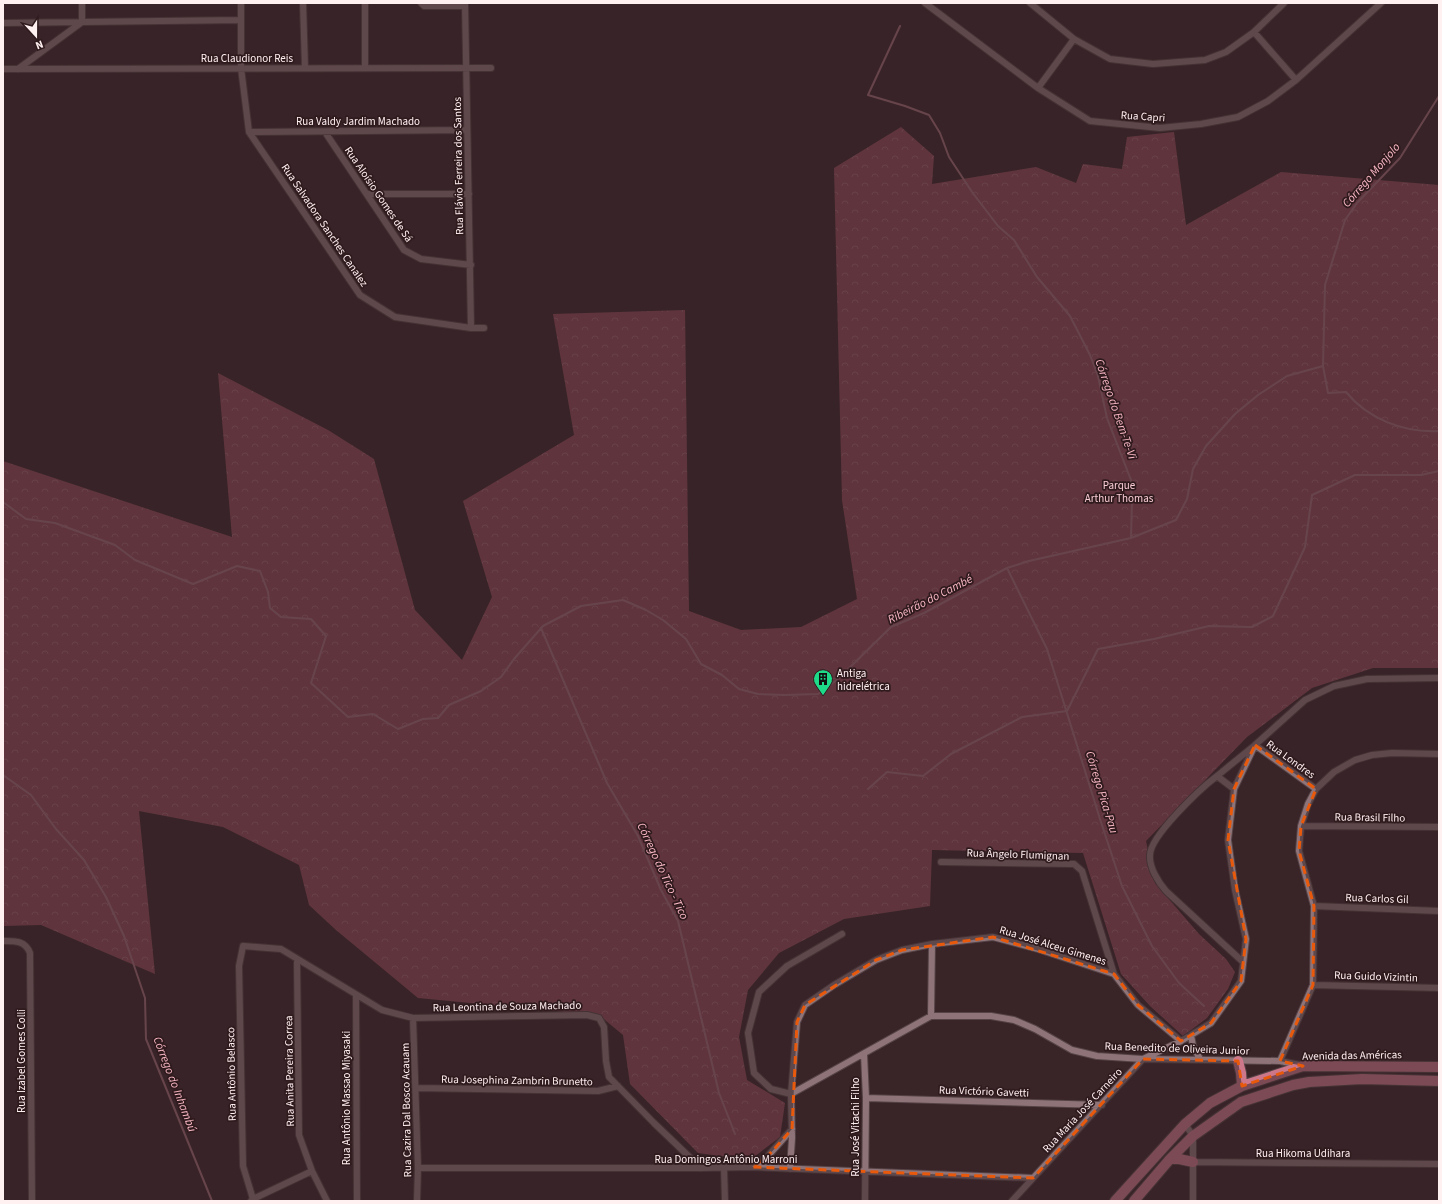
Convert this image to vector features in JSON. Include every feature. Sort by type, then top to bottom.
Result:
[{"type":"main road","points":[[1238,1061],[1242,1086]]},
{"type":"main road","name":"Avenida das Américas","points":[[1115,1201],[1185,1124],[1210,1102],[1242,1086],[1302,1066],[1439,1067]]},
{"type":"main road","points":[[1134,1201],[1170,1159],[1193,1136],[1241,1102],[1293,1085],[1309,1082],[1362,1079],[1439,1081]]},
{"type":"main road","points":[[1170,1159],[1194,1162]]},
{"type":"street","points":[[82,3],[82,22]]},
{"type":"street","name":"Rua Salvadora Sanches Canalez","points":[[241,3],[241,68],[249,132],[360,295],[395,317],[471,328],[484,328]]},
{"type":"street","points":[[303,3],[305,68]]},
{"type":"street","points":[[365,3],[365,68]]},
{"type":"street","points":[[421,3],[424,6],[465,5]]},
{"type":"street","name":"Rua Capri","points":[[925,3],[1038,88],[1090,121],[1160,128],[1201,124],[1238,117],[1268,101],[1296,80],[1380,3]]},
{"type":"street","points":[[1030,3],[1074,39],[1110,59],[1153,64],[1205,60],[1226,52],[1254,32],[1284,3]]},
{"type":"street","name":"Rua Flávio Ferreira dos Santos","points":[[465,5],[471,328]]},
{"type":"street","points":[[3,23],[241,20]]},
{"type":"street","points":[[17,69],[82,22]]},
{"type":"street","points":[[1254,32],[1296,80]]},
{"type":"street","points":[[1038,88],[1074,39]]},
{"type":"street","name":"Rua Claudionor Reis","points":[[3,69],[491,68]]},
{"type":"street","name":"Rua Valdy Jardim Machado","points":[[249,132],[468,130]]},
{"type":"street","name":"Rua Aloísio Gomes de Sá","points":[[325,132],[404,250],[422,260],[471,264]]},
{"type":"street","points":[[367,194],[469,194]]},
{"type":"street","points":[[1243,962],[1166,891],[1153,869],[1149,856],[1154,841],[1181,809],[1204,786],[1255,745],[1305,700],[1334,686],[1367,679],[1439,678]]},
{"type":"street","name":"Rua Maria José Carneiro","points":[[1012,1201],[1143,1059],[1191,1035],[1211,1023],[1241,981],[1246,939],[1235,890],[1228,840],[1234,789],[1255,745]]},
{"type":"street","name":"Rua Londres","points":[[1255,745],[1316,789]]},
{"type":"street","points":[[1280,1061],[1313,985],[1314,906],[1299,851],[1301,826],[1308,804],[1316,789],[1334,772],[1355,760],[1372,755],[1392,753],[1439,754]]},
{"type":"street","points":[[1217,776],[1234,789]]},
{"type":"street","name":"Rua Brasil Filho","points":[[1301,826],[1439,827]]},
{"type":"street","name":"Rua Ângelo Flumignan","points":[[941,862],[1074,864],[1082,871],[1114,974],[1138,1005],[1180,1040]]},
{"type":"street","name":"Rua Carlos Gil","points":[[1314,906],[1439,910]]},
{"type":"street","points":[[792,1094],[771,1090],[754,1073],[748,1033],[759,992],[787,966],[842,934]]},
{"type":"street","name":"Rua José Alceu Gimenes","points":[[790,1169],[792,1094],[797,1022],[805,1005],[834,985],[876,960],[902,950],[932,944],[994,937],[1038,949],[1114,974]]},
{"type":"street","name":"Rua Izabel Gomes Colli","points":[[3,942],[21,943],[28,948],[30,952],[32,1201]]},
{"type":"street","points":[[930,1016],[932,944]]},
{"type":"street","name":"Rua Leontina de Souza Machado","points":[[244,946],[281,949],[382,1010],[413,1018],[587,1015],[599,1018],[604,1027],[608,1073],[618,1086],[654,1123],[701,1168]]},
{"type":"street","name":"Rua Antônio Belasco","points":[[244,946],[239,966],[243,1166],[253,1200]]},
{"type":"street","name":"Rua Anita Pereira Correa","points":[[297,959],[299,1135],[312,1171],[327,1201]]},
{"type":"street","name":"Rua Guido Vizintin","points":[[1313,985],[1439,988]]},
{"type":"street","name":"Rua Antônio Massao Miyasaki","points":[[356,995],[357,1201]]},
{"type":"street","name":"Rua Benedito de Oliveira Junior","points":[[792,1094],[930,1016],[990,1016],[1014,1020],[1035,1029],[1072,1050],[1097,1056],[1143,1059],[1280,1061],[1302,1066]]},
{"type":"street","name":"Rua Cazira Dal Bosco Acauam","points":[[413,1018],[418,1168],[417,1201]]},
{"type":"street","points":[[1191,1035],[1193,1046],[1200,1059]]},
{"type":"street","name":"Rua José Vitachi Filho","points":[[864,1054],[866,1098],[865,1201]]},
{"type":"street","name":"Rua Josephina Zambrin Brunetto","points":[[416,1088],[598,1091],[618,1086]]},
{"type":"street","name":"Rua Victório Gavetti","points":[[866,1098],[1102,1104]]},
{"type":"street","points":[[1185,1124],[1193,1136],[1193,1201]]},
{"type":"street","points":[[752,1167],[767,1157],[792,1128]]},
{"type":"street","name":"Rua Hikoma Udihara","points":[[1194,1162],[1439,1164]]},
{"type":"street","name":"Rua Domingos Antônio Marroni","points":[[418,1168],[752,1167],[1033,1178]]},
{"type":"street","points":[[724,1168],[725,1201]]},
{"type":"street","points":[[253,1200],[312,1171]]},
{"type":"highlighted area","points":[[1255,745],[1316,789],[1301,826],[1299,851],[1314,906],[1313,985],[1280,1061],[1303,1066],[1242,1086],[1238,1061],[1143,1059],[1033,1178],[752,1167],[767,1157],[792,1129],[797,1022],[805,1005],[876,960],[902,950],[993,937],[1114,974],[1138,1005],[1181,1041],[1211,1023],[1241,981],[1246,939],[1228,840],[1234,789]]},
{"type":"green space","name":"Parque Arthur Thomas","points":[[901,127],[934,156],[932,184],[1036,167],[1076,183],[1083,164],[1122,169],[1127,137],[1174,132],[1186,225],[1281,172],[1439,185],[1439,668],[1373,668],[1312,688],[1247,737],[1146,841],[1155,883],[1199,934],[1226,959],[1235,972],[1228,989],[1207,1018],[1183,1036],[1150,1006],[1121,974],[1083,853],[932,850],[930,906],[844,919],[779,953],[748,990],[739,1037],[747,1080],[785,1103],[780,1137],[750,1160],[698,1153],[630,1084],[623,1035],[599,1015],[418,998],[336,930],[309,905],[299,865],[223,827],[139,811],[155,974],[41,925],[3,926],[3,461],[232,537],[218,373],[328,430],[374,459],[415,610],[462,660],[492,597],[463,501],[574,435],[553,314],[685,310],[689,611],[741,630],[801,627],[857,599],[842,500],[834,168]]},
{"type":"waterway","name":"Córrego do Bem-Te-Vi","points":[[900,26],[868,95],[929,115],[940,133],[949,157],[972,192],[998,226],[1014,240],[1037,277],[1070,316],[1090,355],[1098,376],[1107,418],[1131,480],[1131,538]]},
{"type":"waterway","name":"Córrego Monjolo","points":[[1323,366],[1325,285],[1345,220],[1357,203],[1400,158],[1439,96]]},
{"type":"waterway","name":"Ribeirão do Cambé","points":[[3,502],[26,519],[55,523],[115,545],[135,560],[193,584],[237,566],[260,571],[268,592],[270,608],[281,617],[311,619],[326,636],[311,683],[348,717],[373,714],[398,729],[423,719],[438,718],[449,705],[481,691],[501,677],[514,659],[543,626],[581,606],[623,600],[646,610],[663,620],[686,639],[701,664],[722,675],[739,689],[758,694],[818,694],[838,679],[891,627],[924,613],[1007,568],[1029,561],[1131,538],[1176,520],[1187,499],[1193,469],[1206,446],[1235,414],[1258,395],[1287,376],[1323,366],[1328,393],[1346,392],[1365,410],[1376,417],[1400,427],[1413,430],[1439,431]]},
{"type":"waterway","points":[[868,789],[887,772],[923,776],[951,754],[1022,717],[1067,711],[1098,649],[1154,639],[1209,626],[1252,627],[1273,616],[1305,547],[1312,495],[1355,475],[1421,475],[1439,471]]},
{"type":"waterway","name":"Córrego Pica-Pau","points":[[1007,568],[1047,649],[1122,886],[1152,946],[1179,983],[1204,1006]]},
{"type":"waterway","name":"Córrego do Tico - Tico","points":[[541,628],[607,783],[638,836],[661,890],[678,921],[719,1093],[735,1134]]},
{"type":"waterway","name":"Córrego do Inhambú","points":[[3,775],[31,795],[56,829],[84,860],[106,897],[124,936],[145,998],[146,1039],[212,1201]]},
{"type":"place","name":"Antiga hidrelétrica","points":[[823,696]]}]
